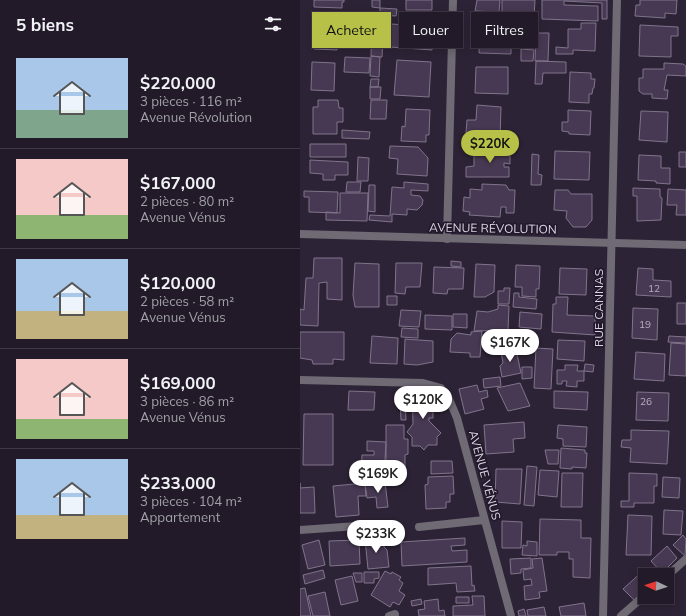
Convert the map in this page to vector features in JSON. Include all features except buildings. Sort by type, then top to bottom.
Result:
[{"type":"street","points":[[447,239],[453,0]]},
{"type":"street","name":"RUE CANNAS","points":[[603,616],[617,0]]},
{"type":"street","name":"AVENUE RÉVOLUTION","points":[[300,234],[686,245]]},
{"type":"street","name":"AVENUE VÉNUS","points":[[300,380],[423,383],[441,388],[449,399],[457,418],[511,616]]},
{"type":"street","points":[[419,527],[484,520]]},
{"type":"street","points":[[300,530],[386,524]]},
{"type":"street","points":[[674,570],[686,559]]},
{"type":"street","points":[[621,616],[638,601]]}]
